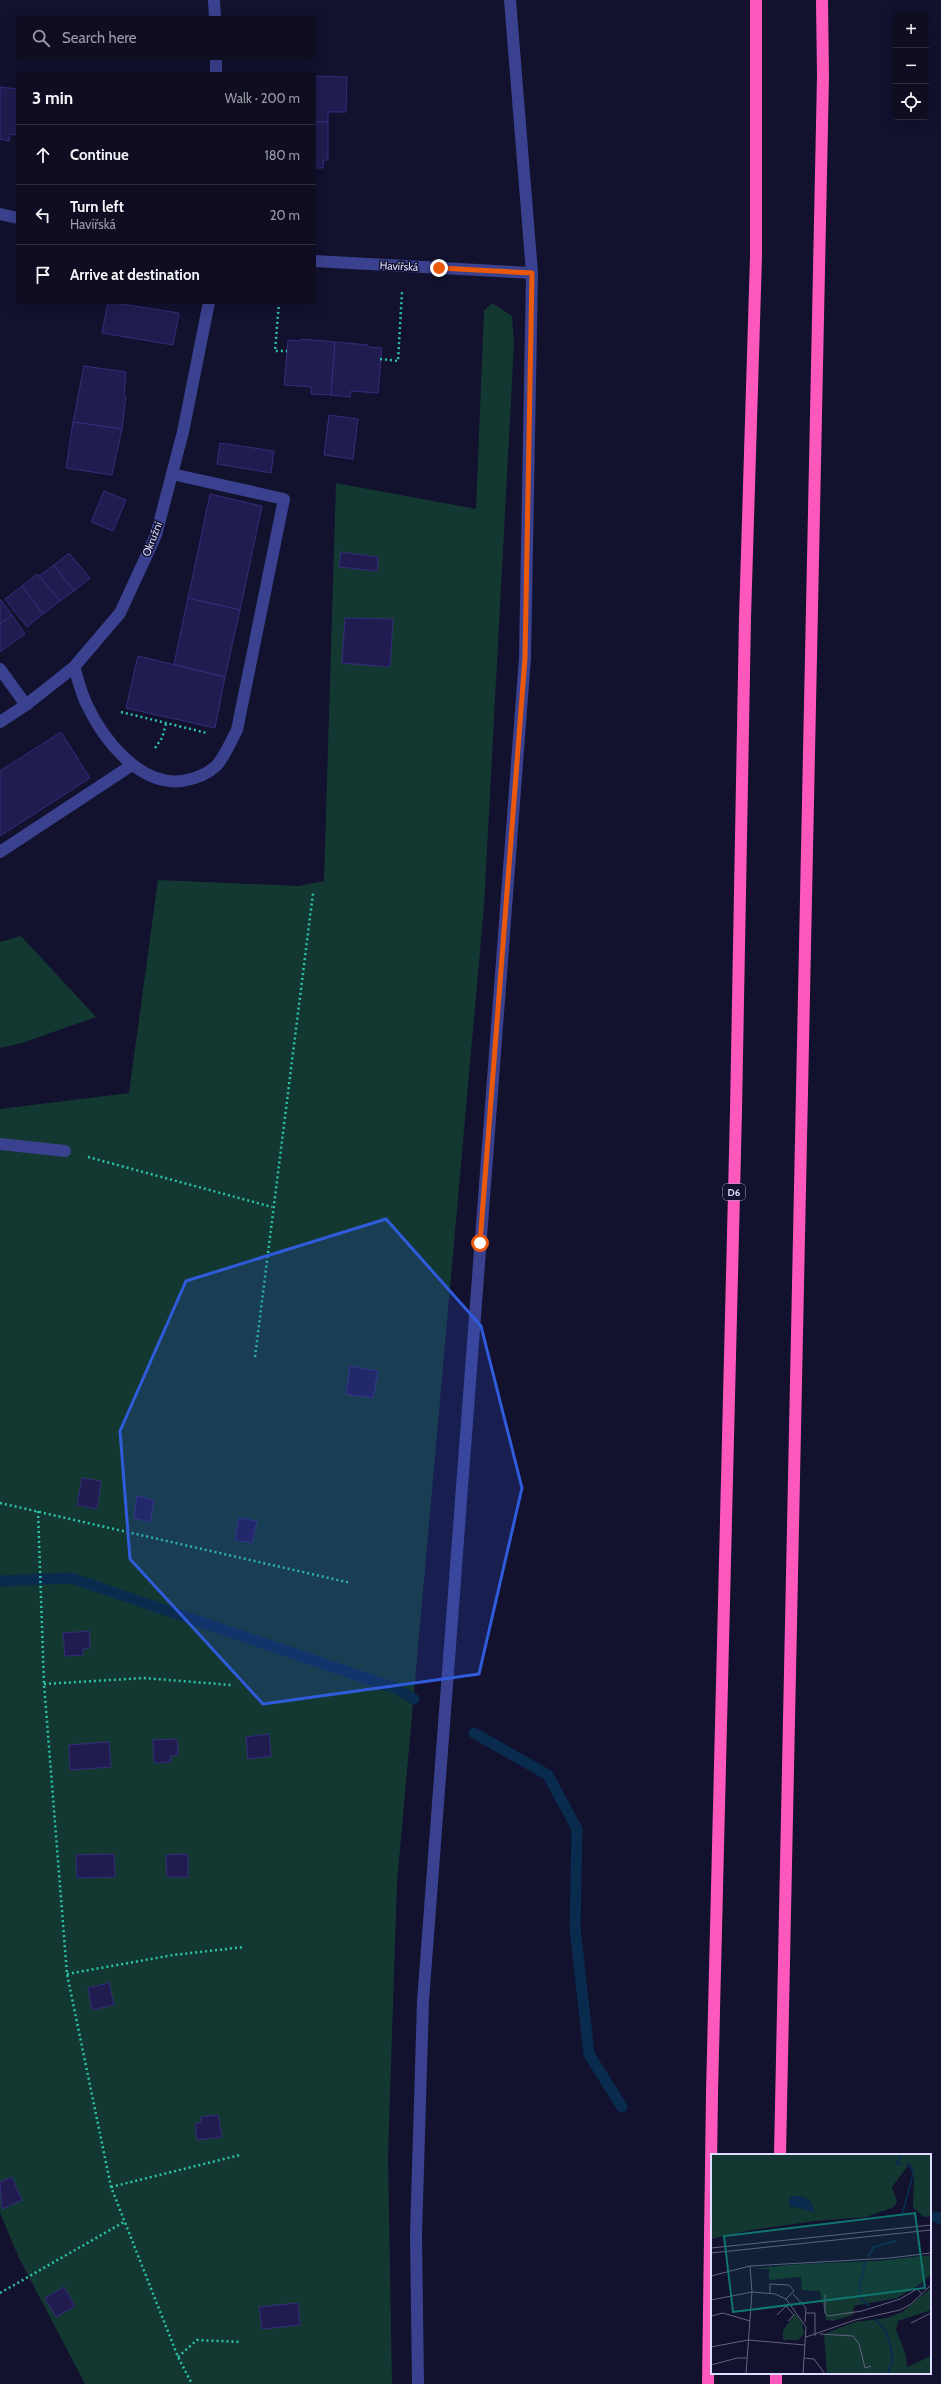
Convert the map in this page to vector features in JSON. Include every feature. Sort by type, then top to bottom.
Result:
[{"type":"highway","name":"D6","points":[[711,2154],[736,1111],[745,626],[756,256],[756,0]]},
{"type":"highway","points":[[780,2154],[823,84],[822,0]]},
{"type":"highway","name":"D6","points":[[708,2384],[711,2166]]},
{"type":"street","points":[[214,0],[215,16]]},
{"type":"street","points":[[418,2384],[416,2235],[422,2001],[525,658],[532,273],[510,0]]},
{"type":"street","points":[[216,60],[216,72]]},
{"type":"street","points":[[0,214],[16,218]]},
{"type":"street","name":"Havířská","points":[[316,261],[532,273]]},
{"type":"street","name":"Okružní","points":[[0,722],[26,705],[74,667],[120,613],[156,535],[183,432],[209,304]]},
{"type":"street","points":[[74,667],[86,705],[109,740],[132,765],[158,778],[172,782],[203,776],[218,764],[237,730],[284,499],[172,474]]},
{"type":"street","points":[[0,669],[26,705]]},
{"type":"street","points":[[0,852],[132,765]]},
{"type":"street","points":[[0,1144],[65,1151]]},
{"type":"path","points":[[380,359],[398,361],[402,287]]},
{"type":"path","points":[[279,304],[275,351],[287,351]]},
{"type":"path","points":[[117,711],[213,734]]},
{"type":"path","points":[[255,1357],[272,1207],[313,893]]},
{"type":"path","points":[[65,1151],[272,1207]]},
{"type":"path","points":[[0,1503],[351,1583]]},
{"type":"path","points":[[38,1511],[44,1684],[67,1974],[111,2187],[178,2357],[192,2384]]},
{"type":"path","points":[[44,1684],[144,1678],[231,1685]]},
{"type":"path","points":[[67,1974],[173,1955],[244,1947]]},
{"type":"path","points":[[111,2187],[240,2155]]},
{"type":"path","points":[[0,2293],[124,2222]]},
{"type":"path","points":[[178,2357],[197,2340],[241,2342]]},
{"type":"highlighted area","points":[[386,1219],[481,1326],[522,1488],[479,1674],[263,1704],[130,1559],[120,1431],[186,1281]]},
{"type":"green space","points":[[492,303],[512,316],[514,344],[484,906],[397,1883],[388,2156],[392,2384],[85,2384],[19,2258],[0,2213],[0,1109],[129,1093],[158,880],[299,886],[324,881],[336,483],[476,509],[484,311]]},
{"type":"green space","points":[[21,936],[96,1017],[22,1043],[0,1048],[0,942]]},
{"type":"building","points":[[316,76],[347,77],[346,112],[328,112],[328,122],[316,122]]},
{"type":"building","points":[[0,87],[16,89],[16,135],[10,134],[9,141],[0,139]]},
{"type":"building","points":[[316,122],[328,122],[328,160],[324,160],[323,168],[316,168]]},
{"type":"building","points":[[108,304],[121,304],[179,313],[173,345],[102,333]]},
{"type":"building","points":[[302,339],[335,342],[331,395],[311,394],[311,387],[284,385],[288,340],[301,341]]},
{"type":"building","points":[[335,342],[368,345],[368,347],[382,348],[378,393],[351,391],[350,397],[331,395]]},
{"type":"building","points":[[84,366],[126,372],[124,395],[126,396],[122,429],[73,422]]},
{"type":"building","points":[[329,415],[358,419],[353,459],[324,455]]},
{"type":"building","points":[[73,422],[122,429],[112,475],[66,468]]},
{"type":"building","points":[[220,443],[274,451],[271,473],[217,464]]},
{"type":"building","points":[[104,491],[126,500],[113,531],[91,522]]},
{"type":"building","points":[[210,494],[262,506],[240,610],[188,598]]},
{"type":"building","points":[[341,552],[378,557],[377,571],[339,567]]},
{"type":"building","points":[[69,553],[90,578],[74,591],[54,565]]},
{"type":"building","points":[[54,565],[74,591],[60,601],[39,576]]},
{"type":"building","points":[[37,574],[60,601],[43,614],[22,586]]},
{"type":"building","points":[[22,586],[43,614],[27,627],[5,599]]},
{"type":"building","points":[[188,598],[240,610],[225,677],[174,664]]},
{"type":"building","points":[[0,599],[12,615],[0,624]]},
{"type":"building","points":[[12,615],[25,634],[0,652],[0,624]]},
{"type":"building","points":[[345,618],[393,619],[390,667],[342,663]]},
{"type":"building","points":[[138,656],[225,677],[215,728],[126,708]]},
{"type":"building","points":[[61,732],[90,778],[0,836],[0,771]]},
{"type":"building","points":[[350,1366],[378,1371],[373,1398],[346,1394]]},
{"type":"building","points":[[82,1478],[101,1481],[97,1509],[77,1505]]},
{"type":"building","points":[[137,1496],[154,1500],[150,1522],[134,1518]]},
{"type":"building","points":[[239,1518],[257,1521],[252,1543],[235,1540]]},
{"type":"building","points":[[89,1631],[90,1648],[83,1649],[83,1655],[65,1656],[63,1633]]},
{"type":"building","points":[[269,1734],[271,1756],[248,1759],[246,1737]]},
{"type":"building","points":[[177,1739],[178,1755],[170,1756],[171,1762],[154,1763],[153,1740]]},
{"type":"building","points":[[109,1742],[111,1767],[70,1770],[69,1745]]},
{"type":"building","points":[[114,1854],[115,1877],[77,1878],[76,1855]]},
{"type":"building","points":[[188,1854],[188,1877],[167,1877],[166,1855]]},
{"type":"building","points":[[109,1983],[114,2005],[92,2010],[88,1988]]},
{"type":"building","points":[[218,2115],[222,2137],[197,2140],[195,2124],[202,2122],[201,2117]]},
{"type":"building","points":[[12,2177],[22,2200],[2,2209],[0,2182]]},
{"type":"building","points":[[64,2287],[75,2306],[56,2317],[45,2298]]},
{"type":"building","points":[[298,2303],[300,2325],[262,2329],[259,2307]]},
{"type":"waterway","points":[[0,1581],[71,1578],[395,1688],[414,1699]]},
{"type":"waterway","points":[[474,1733],[548,1775],[577,1829],[575,1928],[589,2054],[622,2107]]},
{"type":"waterway","points":[[936,2217],[941,2219]]},
{"type":"route","points":[[439,268],[532,273],[525,658],[480,1243]]}]
